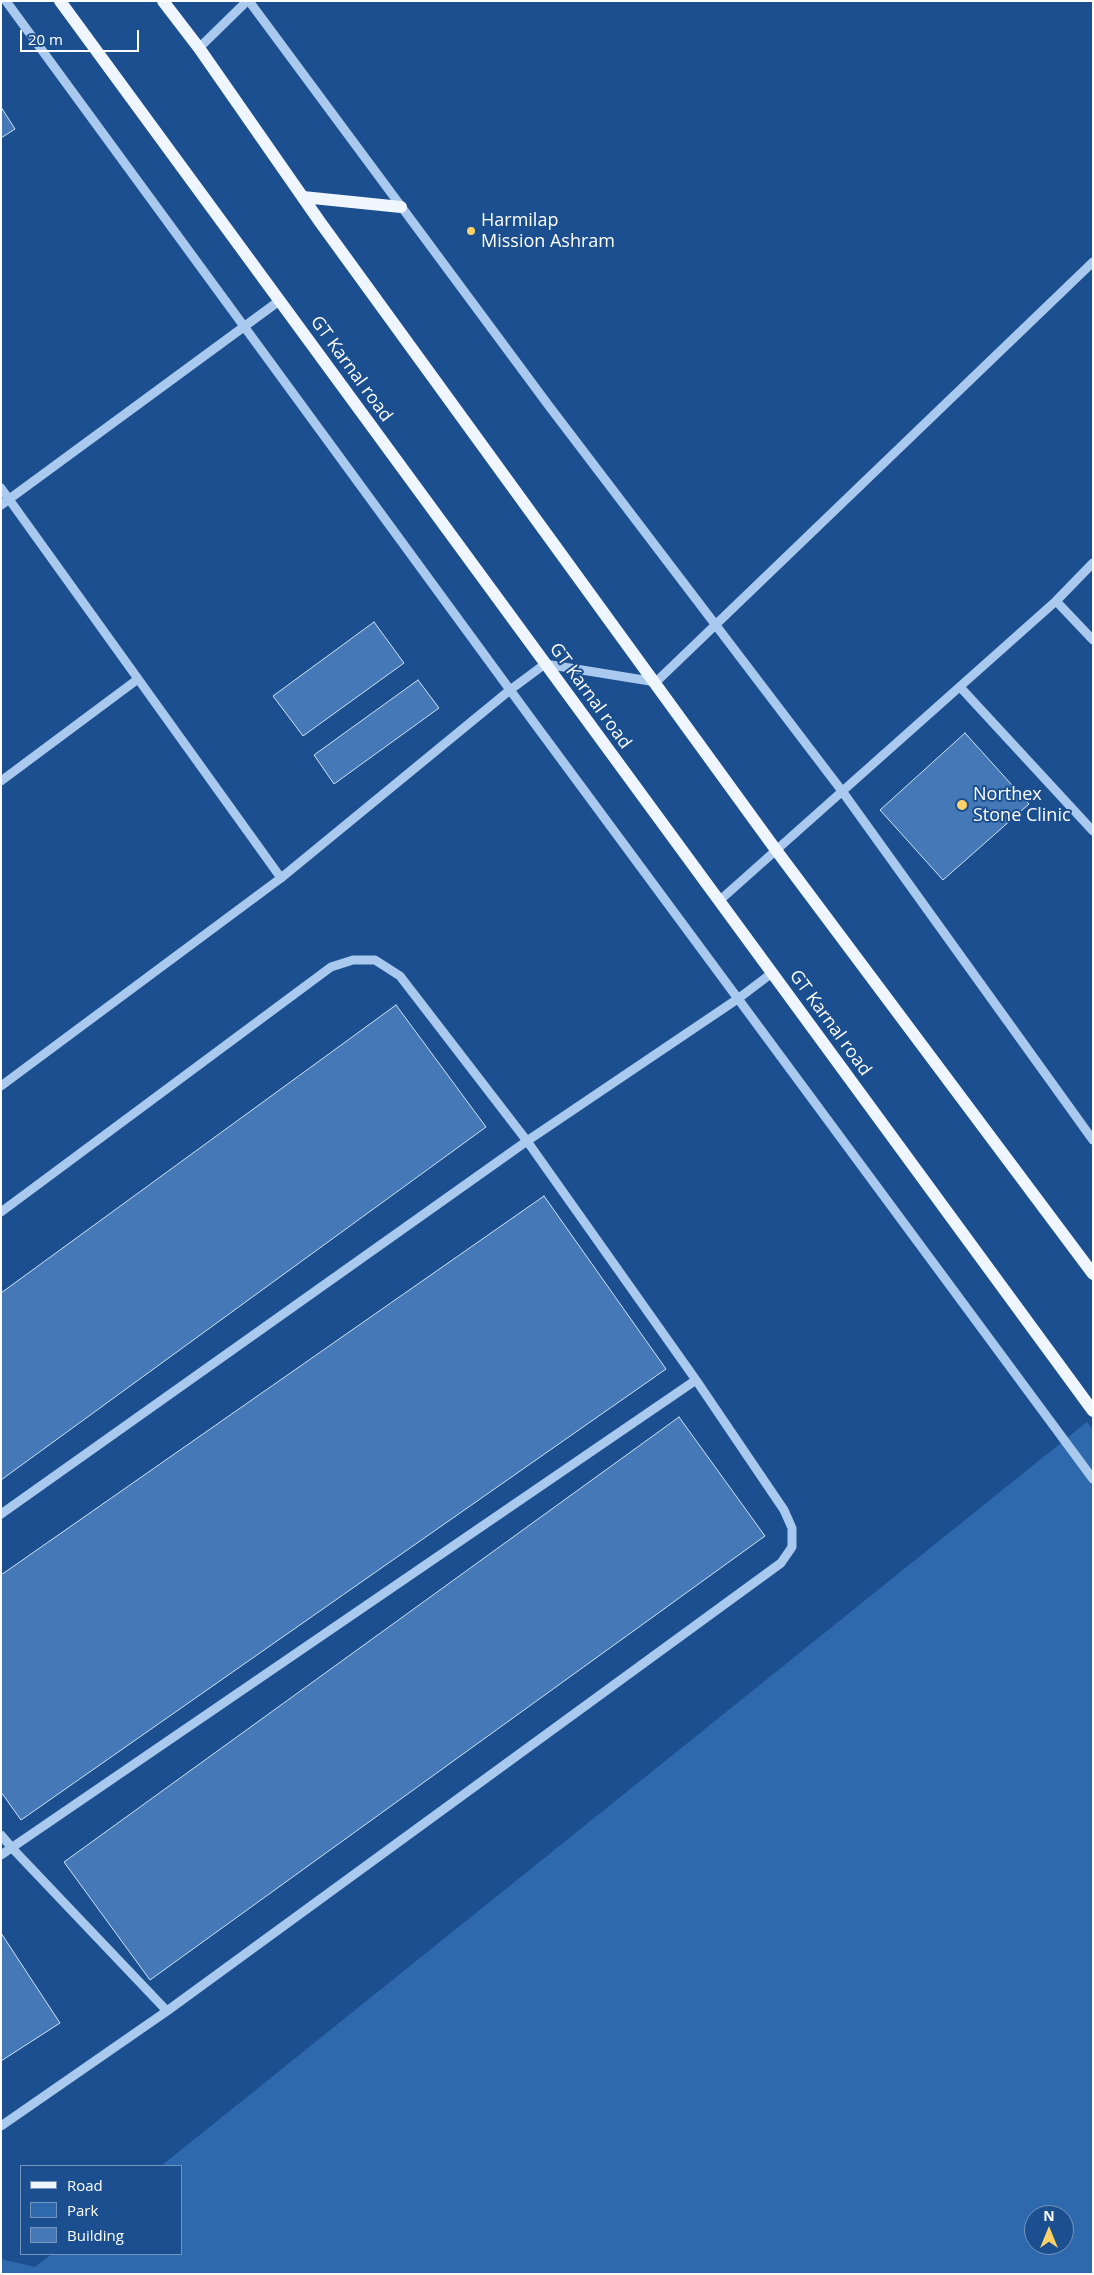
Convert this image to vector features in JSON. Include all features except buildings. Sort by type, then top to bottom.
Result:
[{"type":"main road","name":"GT Karnal road","points":[[60,1],[1093,1411]]},
{"type":"main road","points":[[163,1],[776,850],[1093,1274]]},
{"type":"main road","points":[[303,197],[401,207]]},
{"type":"street","points":[[6,1],[510,690],[1093,1479]]},
{"type":"street","points":[[198,48],[248,1],[715,625],[842,791],[1093,1140]]},
{"type":"street","points":[[1,1086],[281,878],[510,690],[545,664],[656,682],[1093,262]]},
{"type":"street","points":[[5,502],[279,301]]},
{"type":"street","points":[[1,488],[5,502],[138,679],[281,878]]},
{"type":"street","points":[[719,901],[1056,601],[1093,563]]},
{"type":"street","points":[[1056,601],[1093,640]]},
{"type":"street","points":[[1,781],[138,679]]},
{"type":"street","points":[[960,687],[1093,831]]},
{"type":"street","points":[[1,1212],[331,967],[353,960],[375,960],[400,976],[527,1141],[696,1380],[784,1510],[792,1528],[792,1547],[781,1563],[167,2011],[1,2126]]},
{"type":"street","points":[[1,1514],[527,1141],[772,974]]},
{"type":"street","points":[[1,1855],[696,1380]]},
{"type":"street","points":[[1,1835],[167,2011]]},
{"type":"green space","points":[[1087,1422],[1093,1430],[1093,2274],[1,2274],[1,2259],[35,2267],[51,2255],[182,2255],[182,2165],[162,2165]]},
{"type":"place","name":"Harmilap Mission Ashram","points":[[471,231]]},
{"type":"place","name":"Northex Stone Clinic","points":[[962,805]]}]
